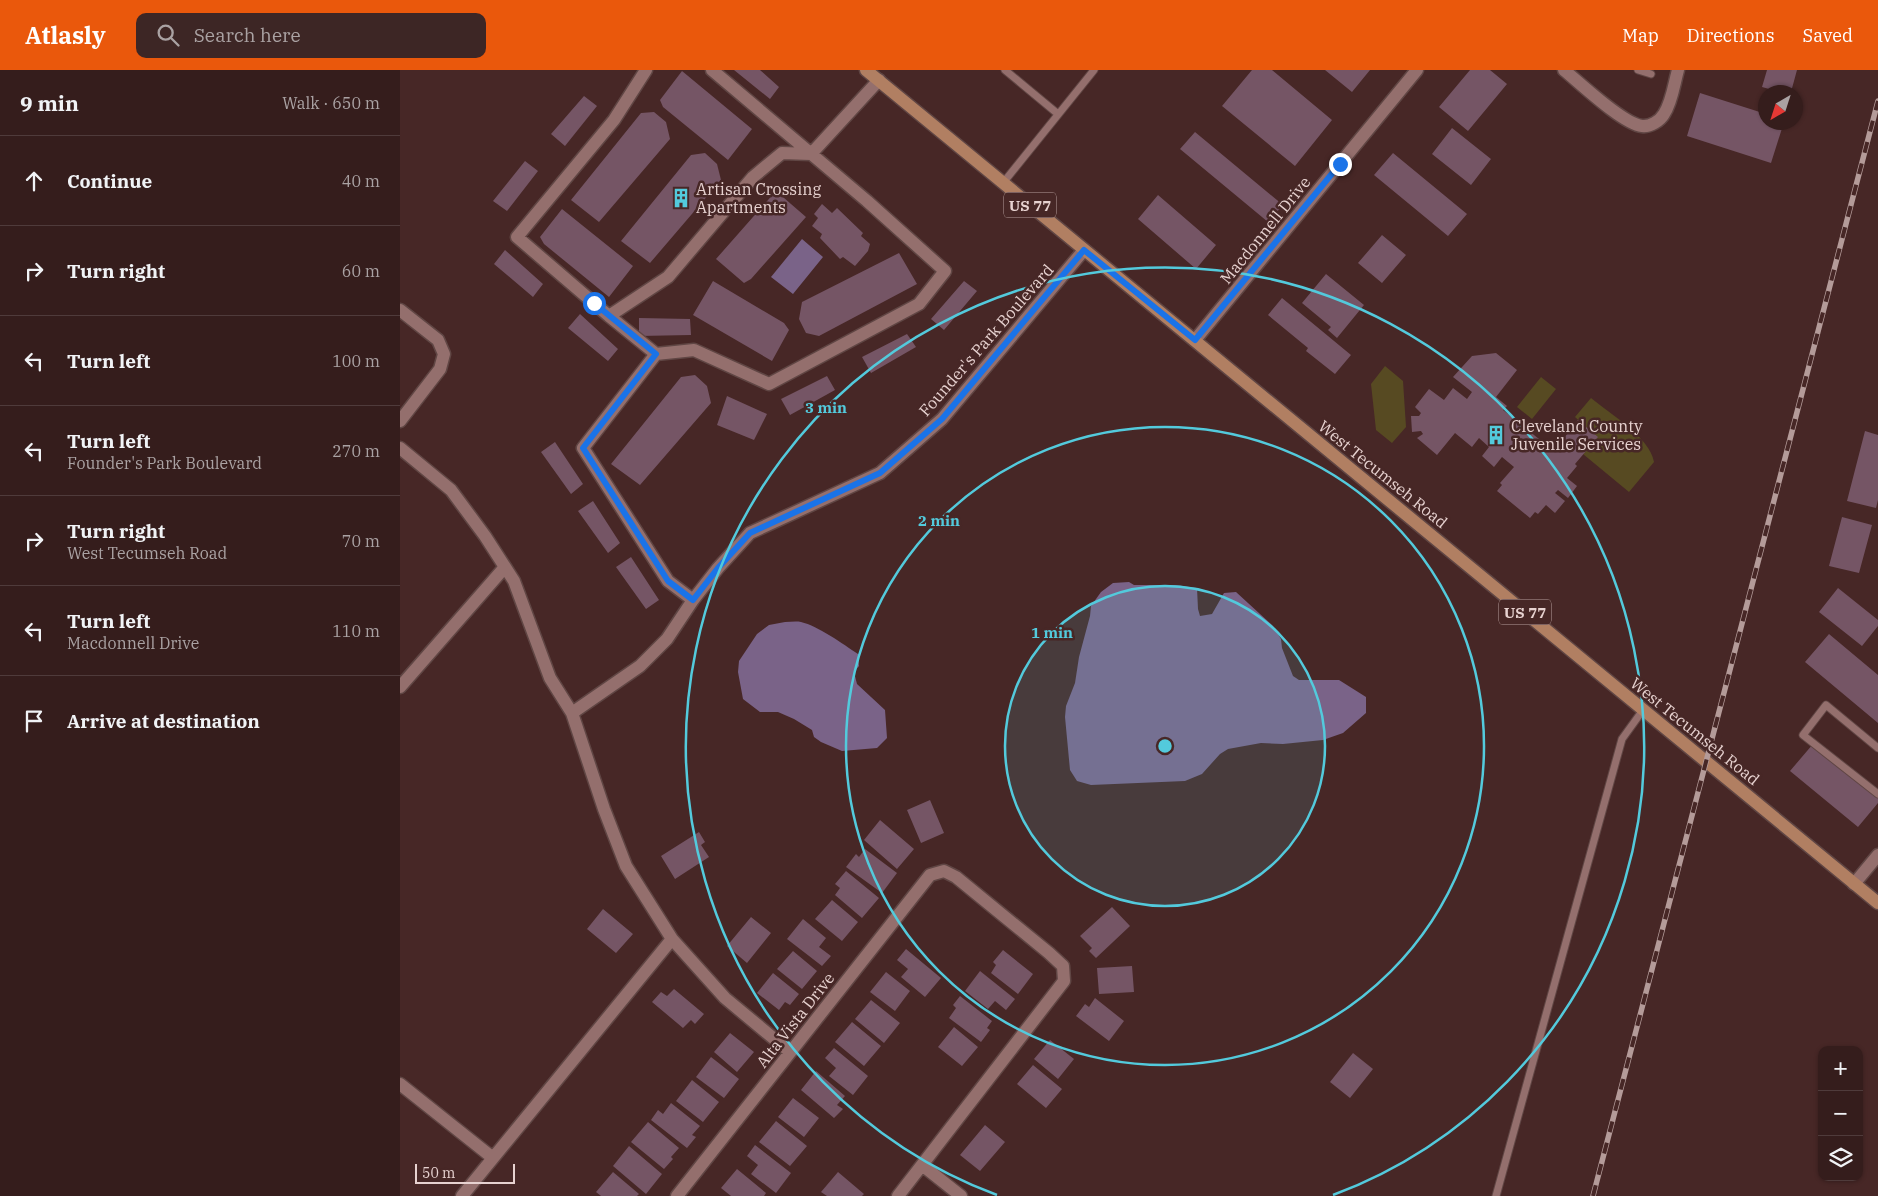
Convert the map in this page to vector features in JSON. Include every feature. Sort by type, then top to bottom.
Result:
[{"type":"main road","name":"West Tecumseh Road","points":[[866,70],[1878,903]]},
{"type":"street","points":[[646,70],[614,120],[517,237],[656,354],[694,350],[769,384],[919,304],[945,271],[867,200],[712,70]]},
{"type":"street","name":"Macdonnell Drive","points":[[1195,340],[1417,70]]},
{"type":"street","points":[[1564,70],[1623,118],[1632,123],[1645,126],[1656,122],[1664,114],[1678,70]]},
{"type":"street","points":[[609,316],[668,277],[753,177],[782,153],[811,154],[879,80]]},
{"type":"street","name":"Founder's Park Boulevard","points":[[572,713],[640,666],[667,639],[693,600],[718,568],[750,533],[880,473],[942,419],[1084,250]]},
{"type":"street","points":[[400,310],[438,340],[444,354],[440,368],[400,421]]},
{"type":"street","points":[[656,354],[583,448],[668,581],[693,600]]},
{"type":"street","points":[[400,448],[451,490],[514,581],[550,678],[572,713],[604,809],[626,866],[672,939],[725,998],[790,1052]]},
{"type":"street","points":[[400,687],[505,567]]},
{"type":"street","points":[[1854,884],[1878,855]]},
{"type":"street","name":"Alta Vista Drive","points":[[677,1196],[930,875],[944,871],[956,877],[1050,953],[1063,966],[1064,981],[922,1166]]},
{"type":"street","points":[[462,1196],[672,939]]},
{"type":"street","points":[[400,1084],[493,1158]]},
{"type":"street","points":[[898,1196],[922,1166],[961,1196]]},
{"type":"lane","points":[[1005,70],[1058,114]]},
{"type":"lane","points":[[1003,182],[1094,70]]},
{"type":"lane","points":[[1638,70],[1651,74]]},
{"type":"lane","points":[[1878,748],[1826,705],[1803,735],[1878,794]]},
{"type":"lane","points":[[1496,1196],[1622,739],[1643,710]]},
{"type":"shaded area","points":[[802,239],[823,257],[793,294],[771,277]]},
{"type":"shaded area","points":[[1385,366],[1403,381],[1406,427],[1392,443],[1376,430],[1371,384]]},
{"type":"shaded area","points":[[1541,377],[1556,389],[1532,419],[1517,407]]},
{"type":"shaded area","points":[[1591,398],[1637,435],[1651,453],[1654,462],[1629,492],[1583,454],[1597,437],[1575,417]]},
{"type":"shaded area","points":[[1129,582],[1134,585],[1175,585],[1197,588],[1200,616],[1212,614],[1224,593],[1236,592],[1273,626],[1281,639],[1282,648],[1293,676],[1299,680],[1339,680],[1366,697],[1366,713],[1343,733],[1323,740],[1283,744],[1261,743],[1228,749],[1220,754],[1202,774],[1185,781],[1091,785],[1077,781],[1070,770],[1065,717],[1066,706],[1075,683],[1091,606],[1101,592],[1113,583]]},
{"type":"shaded area","points":[[801,622],[815,627],[858,654],[859,666],[854,672],[857,684],[885,710],[887,738],[877,748],[842,751],[821,742],[814,737],[812,730],[794,719],[778,712],[760,712],[743,699],[738,672],[739,661],[757,634],[769,625]]},
{"type":"building","points":[[734,70],[760,70],[779,87],[770,99]]},
{"type":"building","points":[[1252,70],[1272,70],[1332,120],[1295,166],[1222,106]]},
{"type":"building","points":[[1325,70],[1370,70],[1352,92]]},
{"type":"building","points":[[1470,70],[1490,70],[1507,84],[1468,131],[1439,107]]},
{"type":"building","points":[[1767,70],[1797,70],[1793,85],[1763,85]]},
{"type":"building","points":[[682,71],[752,129],[728,160],[663,107],[660,100]]},
{"type":"building","points":[[1700,93],[1758,111],[1758,130],[1781,130],[1771,163],[1687,136]]},
{"type":"building","points":[[584,96],[597,106],[565,146],[551,134]]},
{"type":"building","points":[[654,112],[666,122],[670,139],[599,222],[571,200],[641,113]]},
{"type":"building","points":[[1452,128],[1491,159],[1471,185],[1432,154]]},
{"type":"building","points":[[1195,132],[1283,205],[1268,222],[1180,149]]},
{"type":"building","name":"Artisan Crossing Apartments","points":[[705,153],[717,164],[721,180],[650,263],[621,241],[691,155]]},
{"type":"building","points":[[1393,153],[1467,214],[1448,236],[1374,175]]},
{"type":"building","points":[[525,161],[538,171],[507,211],[493,201]]},
{"type":"building","points":[[776,191],[806,217],[751,279],[744,283],[716,259]]},
{"type":"building","points":[[1158,195],[1216,245],[1196,269],[1138,219]]},
{"type":"building","points":[[822,204],[832,213],[837,208],[863,233],[861,236],[870,244],[868,251],[855,266],[843,257],[840,259],[820,238],[822,234],[812,226],[818,218],[814,214]]},
{"type":"building","points":[[562,209],[633,266],[609,297],[544,244],[540,237]]},
{"type":"building","points":[[1382,235],[1406,255],[1382,283],[1358,263]]},
{"type":"building","points":[[505,250],[543,284],[533,297],[494,264]]},
{"type":"building","points":[[899,253],[917,284],[819,336],[806,333],[799,319],[802,302]]},
{"type":"building","points":[[1326,274],[1364,305],[1337,338],[1328,330],[1331,327],[1302,303]]},
{"type":"building","points":[[713,281],[784,323],[789,330],[772,361],[693,315]]},
{"type":"building","points":[[964,281],[977,291],[944,330],[931,319]]},
{"type":"building","points":[[1282,298],[1351,355],[1335,374],[1306,351],[1308,348],[1268,315]]},
{"type":"building","points":[[580,314],[618,349],[608,361],[568,328]]},
{"type":"building","points":[[639,318],[690,319],[691,335],[639,336]]},
{"type":"building","points":[[907,334],[916,347],[871,373],[862,357]]},
{"type":"building","name":"Cleveland County Juvenile Services","points":[[1496,353],[1517,370],[1496,397],[1507,406],[1503,410],[1554,451],[1578,420],[1598,437],[1575,464],[1577,466],[1567,478],[1577,486],[1568,498],[1558,490],[1555,493],[1565,501],[1555,513],[1546,505],[1538,514],[1535,512],[1530,518],[1497,491],[1502,485],[1500,483],[1514,467],[1502,457],[1494,467],[1482,456],[1489,447],[1479,438],[1472,447],[1455,433],[1437,455],[1417,438],[1423,434],[1421,431],[1412,432],[1411,416],[1419,416],[1421,413],[1415,407],[1429,389],[1444,400],[1453,388],[1467,399],[1472,392],[1453,377],[1472,356]]},
{"type":"building","points":[[695,375],[707,386],[711,403],[640,485],[611,464],[681,377]]},
{"type":"building","points":[[827,376],[835,390],[790,415],[781,399]]},
{"type":"building","points":[[727,396],[767,414],[754,440],[717,425]]},
{"type":"building","points":[[1865,431],[1878,435],[1878,500],[1876,508],[1847,501]]},
{"type":"building","points":[[555,442],[583,484],[571,494],[541,452]]},
{"type":"building","points":[[593,501],[620,543],[608,553],[578,511]]},
{"type":"building","points":[[1842,517],[1872,525],[1859,573],[1829,566]]},
{"type":"building","points":[[631,557],[659,600],[646,609],[616,567]]},
{"type":"building","points":[[1838,588],[1878,620],[1878,626],[1862,646],[1819,612]]},
{"type":"building","points":[[1829,634],[1878,675],[1878,723],[1805,662]]},
{"type":"building","points":[[1813,744],[1878,798],[1878,803],[1858,827],[1790,771]]},
{"type":"building","points":[[930,800],[944,833],[921,843],[907,810]]},
{"type":"building","points":[[880,820],[914,849],[897,869],[864,840]]},
{"type":"building","points":[[699,832],[705,842],[701,845],[709,857],[675,879],[661,856]]},
{"type":"building","points":[[865,849],[897,873],[882,893],[846,867],[856,854],[859,857]]},
{"type":"building","points":[[846,871],[879,898],[862,918],[835,895],[840,888],[835,884]]},
{"type":"building","points":[[832,900],[858,922],[842,941],[815,919]]},
{"type":"building","points":[[1112,907],[1130,926],[1096,958],[1089,951],[1092,948],[1080,936]]},
{"type":"building","points":[[603,909],[633,934],[616,953],[587,929]]},
{"type":"building","points":[[751,917],[771,933],[747,963],[727,946]]},
{"type":"building","points":[[803,919],[826,938],[819,947],[831,956],[822,966],[787,939]]},
{"type":"building","points":[[906,949],[941,978],[925,997],[901,977],[908,969],[897,960]]},
{"type":"building","points":[[1003,950],[1033,974],[1018,994],[991,973],[996,965],[993,962]]},
{"type":"building","points":[[793,951],[817,971],[802,989],[777,969]]},
{"type":"building","points":[[1132,966],[1134,992],[1099,994],[1097,968]]},
{"type":"building","points":[[980,971],[1015,999],[1006,1010],[995,1001],[988,1009],[965,991]]},
{"type":"building","points":[[886,972],[910,991],[895,1011],[870,992]]},
{"type":"building","points":[[773,973],[799,994],[790,1005],[785,1002],[779,1010],[757,993]]},
{"type":"building","points":[[674,989],[704,1014],[695,1024],[691,1020],[683,1028],[652,1002],[661,992],[667,996]]},
{"type":"building","points":[[960,996],[992,1021],[987,1028],[990,1030],[981,1042],[949,1018],[956,1008],[953,1005]]},
{"type":"building","points":[[1095,998],[1124,1021],[1109,1041],[1076,1016],[1085,1004],[1089,1007]]},
{"type":"building","points":[[871,1000],[900,1023],[884,1043],[855,1019]]},
{"type":"building","points":[[852,1022],[881,1046],[864,1066],[835,1042]]},
{"type":"building","points":[[954,1027],[978,1047],[962,1066],[938,1047]]},
{"type":"building","points":[[730,1033],[754,1052],[737,1072],[714,1052]]},
{"type":"building","points":[[1050,1040],[1074,1059],[1058,1079],[1034,1059]]},
{"type":"building","points":[[834,1048],[868,1076],[853,1095],[829,1076],[836,1068],[825,1058]]},
{"type":"building","points":[[1353,1053],[1373,1069],[1350,1098],[1330,1082]]},
{"type":"building","points":[[711,1057],[739,1079],[724,1098],[696,1077]]},
{"type":"building","points":[[1033,1065],[1062,1089],[1046,1108],[1017,1084]]},
{"type":"building","points":[[816,1071],[845,1096],[837,1105],[843,1109],[834,1118],[801,1090]]},
{"type":"building","points":[[692,1080],[719,1102],[703,1122],[676,1101]]},
{"type":"building","points":[[793,1098],[819,1118],[804,1137],[778,1117]]},
{"type":"building","points":[[671,1103],[700,1126],[692,1135],[696,1137],[687,1148],[651,1120],[658,1110],[663,1114]]},
{"type":"building","points":[[776,1121],[807,1146],[790,1166],[759,1142]]},
{"type":"building","points":[[648,1122],[679,1148],[671,1157],[673,1159],[664,1169],[631,1142]]},
{"type":"building","points":[[985,1125],[1005,1142],[980,1171],[960,1155]]},
{"type":"building","points":[[755,1145],[791,1173],[776,1193],[751,1174],[758,1165],[747,1156]]},
{"type":"building","points":[[629,1146],[662,1174],[646,1194],[613,1166]]},
{"type":"building","points":[[737,1169],[766,1193],[764,1196],[731,1196],[721,1188]]},
{"type":"building","points":[[613,1172],[639,1194],[637,1196],[601,1196],[596,1192]]},
{"type":"building","points":[[838,1172],[864,1194],[862,1196],[827,1196],[821,1192]]},
{"type":"railway","points":[[1593,1196],[1878,101]]},
{"type":"place","name":"Artisan Crossing Apartments","points":[[681,198]]},
{"type":"place","name":"Cleveland County Juvenile Services","points":[[1496,435]]},
{"type":"route","points":[[594,303],[656,354],[583,448],[668,581],[693,600],[718,568],[750,533],[880,473],[942,419],[1084,250],[1195,340],[1340,164]]}]
